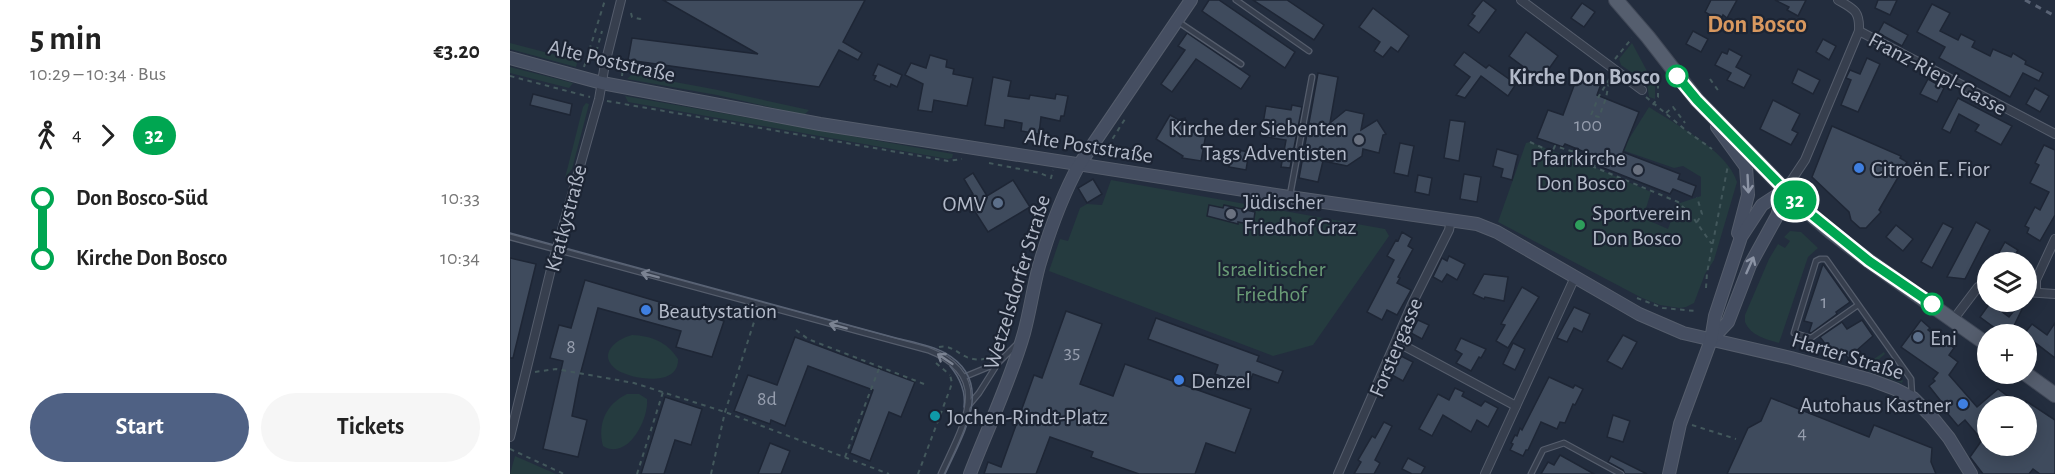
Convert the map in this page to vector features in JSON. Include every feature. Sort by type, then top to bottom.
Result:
[{"type":"main road","name":"Wetzelsdorfer Straße","points":[[970,474],[993,420],[1024,333],[1039,265],[1049,235],[1079,165],[1191,0]]},
{"type":"main road","points":[[1616,0],[1648,37],[1746,167],[1748,195],[1737,236],[1736,252]]},
{"type":"main road","name":"Alte Poststraße","points":[[510,58],[602,83],[820,124],[1477,224],[1497,232],[1639,314],[1683,333],[1711,340]]},
{"type":"main road","points":[[1697,100],[1785,190],[1839,238],[1977,337]]},
{"type":"main road","points":[[1669,474],[1680,424],[1711,340],[1715,316],[1736,252],[1750,222],[1762,205],[1785,190]]},
{"type":"main road","points":[[1711,340],[1728,322],[1750,265],[1777,216],[1785,190]]},
{"type":"main road","name":"Harter Straße","points":[[1711,340],[1741,345],[1871,380],[1913,398],[1949,438],[1971,474]]},
{"type":"main road","points":[[2037,382],[2055,395]]},
{"type":"street","name":"Kratkystraße","points":[[510,437],[556,249],[602,83],[621,0]]},
{"type":"street","points":[[1521,0],[1642,90]]},
{"type":"street","name":"Franz-Riepl-Gasse","points":[[1838,0],[1855,9],[1859,19],[1859,31],[2055,134]]},
{"type":"street","points":[[1785,190],[1804,160],[1859,31]]},
{"type":"street","name":"Forstergasse","points":[[1338,474],[1412,304],[1452,220]]},
{"type":"street","points":[[2037,278],[2055,239]]},
{"type":"street","points":[[1485,474],[1575,277]]},
{"type":"street","points":[[1953,320],[1977,288]]},
{"type":"street","points":[[2037,292],[2055,294]]},
{"type":"street","points":[[1397,342],[1516,406]]},
{"type":"lane","points":[[1236,0],[1309,51]]},
{"type":"lane","points":[[1177,21],[1240,64]]},
{"type":"lane","points":[[1289,197],[1312,77]]},
{"type":"lane","points":[[510,237],[928,350],[951,362],[964,377],[968,388],[969,405],[967,417],[941,474]]},
{"type":"lane","points":[[1858,305],[1810,338],[1794,333],[1816,261],[1826,259],[1911,379],[1913,398]]},
{"type":"lane","points":[[969,405],[998,363],[1015,347],[1024,333]]},
{"type":"lane","points":[[964,377],[998,363]]},
{"type":"lane","points":[[1531,474],[1543,450],[1564,443],[1621,474]]},
{"type":"path","points":[[585,67],[604,0]]},
{"type":"path","points":[[631,13],[632,17],[640,19],[643,16]]},
{"type":"path","points":[[587,59],[597,49],[603,27]]},
{"type":"path","points":[[1609,66],[1633,37]]},
{"type":"path","points":[[622,78],[623,68]]},
{"type":"path","points":[[510,76],[589,96]]},
{"type":"path","points":[[1710,79],[1720,93]]},
{"type":"path","points":[[1609,81],[1605,99],[1599,117],[1591,115],[1599,96],[1609,81]]},
{"type":"path","points":[[1658,86],[1658,97],[1653,105],[1712,149]]},
{"type":"path","points":[[608,101],[948,161],[964,159]]},
{"type":"path","points":[[1665,114],[1673,107],[1685,123]]},
{"type":"path","points":[[1530,142],[1552,152],[1554,146],[1598,159],[1594,167],[1678,202],[1713,243]]},
{"type":"path","points":[[983,162],[1040,173],[1051,178]]},
{"type":"path","points":[[1706,288],[1728,165]]},
{"type":"path","points":[[1697,197],[1702,214],[1697,222]]},
{"type":"path","points":[[1637,299],[1663,308],[1695,311]]},
{"type":"path","points":[[928,350],[945,346],[968,357],[978,359],[997,351],[1010,332],[1014,318]]},
{"type":"path","points":[[711,474],[726,412],[755,319]]},
{"type":"path","points":[[796,330],[808,339],[924,384]]},
{"type":"path","points":[[845,457],[880,366]]},
{"type":"path","points":[[535,372],[556,369],[634,383],[726,412],[889,474]]},
{"type":"path","points":[[918,474],[952,383],[950,375],[944,371]]},
{"type":"path","points":[[637,474],[663,392]]},
{"type":"path","points":[[1692,425],[1736,440]]},
{"type":"path","points":[[510,449],[564,474]]},
{"type":"green space","points":[[510,43],[575,60],[576,67],[510,49]]},
{"type":"green space","points":[[1632,43],[1655,86],[1655,99],[1649,97],[1647,83],[1621,65],[1619,59]]},
{"type":"green space","points":[[510,67],[573,83],[569,88],[510,73]]},
{"type":"green space","points":[[632,74],[809,110],[804,115],[717,95],[627,79]]},
{"type":"green space","points":[[625,96],[953,154],[952,158],[948,159],[628,102]]},
{"type":"green space","points":[[586,103],[589,104],[572,169],[565,178],[583,107]]},
{"type":"green space","name":"Sportverein Don Bosco","points":[[1649,107],[1712,149],[1723,159],[1737,182],[1714,260],[1705,274],[1694,303],[1686,307],[1660,305],[1642,298],[1498,222],[1526,143],[1530,142],[1651,192],[1643,218],[1668,229],[1677,204],[1701,196],[1701,177],[1683,166],[1674,168],[1622,150]]},
{"type":"green space","name":"Israelitischer Friedhof","points":[[1111,180],[1385,229],[1389,236],[1313,345],[1273,356],[1049,271],[1060,239],[1068,241],[1080,208],[1087,204],[1102,205]]},
{"type":"green space","points":[[1790,231],[1801,232],[1818,248],[1808,257],[1779,343],[1751,331],[1745,322],[1745,315],[1769,259],[1778,244],[1785,248],[1790,241],[1784,237]]},
{"type":"green space","points":[[632,335],[646,337],[664,344],[674,353],[678,359],[676,368],[671,374],[654,379],[644,378],[624,374],[611,364],[608,353],[611,348],[620,340]]},
{"type":"green space","points":[[1884,352],[1885,354],[1879,359],[1889,371],[1896,371],[1902,383],[1861,368]]},
{"type":"green space","points":[[627,394],[639,394],[647,399],[647,408],[640,427],[635,436],[620,448],[612,449],[603,446],[601,430],[605,416],[614,403]]},
{"type":"green space","points":[[515,456],[556,474],[510,474]]},
{"type":"building","points":[[663,0],[865,0],[843,42],[862,53],[858,60],[839,50],[819,87],[628,60],[632,38],[758,54]]},
{"type":"building","points":[[1209,0],[1219,0],[1295,52],[1285,68],[1202,11]]},
{"type":"building","points":[[1253,0],[1287,0],[1324,25],[1314,40]]},
{"type":"building","points":[[1483,0],[1496,10],[1479,33],[1468,25],[1475,16],[1472,14]]},
{"type":"building","points":[[1711,0],[1737,0],[1727,18],[1723,15],[1720,21],[1705,12]]},
{"type":"building","points":[[1775,0],[1806,0],[1798,16],[1787,10],[1789,7]]},
{"type":"building","points":[[1878,0],[1897,0],[1890,15],[1875,8]]},
{"type":"building","points":[[1582,3],[1595,12],[1584,27],[1571,18]]},
{"type":"building","points":[[1932,4],[1950,13],[1940,31],[1958,40],[1961,34],[1975,41],[1972,47],[1990,56],[1993,49],[2011,57],[2013,53],[2026,61],[2025,64],[2043,73],[2039,81],[2023,73],[2010,97],[1939,58],[1945,47],[1917,32]]},
{"type":"building","points":[[1373,8],[1409,36],[1398,52],[1391,47],[1383,57],[1374,51],[1380,42],[1359,27]]},
{"type":"building","points":[[1884,22],[1908,35],[1902,46],[1878,33]]},
{"type":"building","points":[[1693,31],[1708,39],[1701,52],[1686,44]]},
{"type":"building","points":[[1526,32],[1558,56],[1541,80],[1509,56]]},
{"type":"building","points":[[1187,33],[1250,76],[1241,89],[1196,59],[1172,92],[1161,84],[1185,50],[1178,46]]},
{"type":"building","points":[[1823,39],[1836,46],[1829,60],[1816,52]]},
{"type":"building","points":[[1729,49],[1742,56],[1736,67],[1751,75],[1744,88],[1727,80],[1731,73],[1715,65],[1722,52],[1727,54]]},
{"type":"building","points":[[1464,52],[1486,68],[1489,65],[1516,84],[1508,96],[1481,76],[1465,98],[1456,95],[1470,77],[1454,65]]},
{"type":"building","points":[[930,55],[947,60],[946,67],[954,69],[953,74],[973,78],[967,106],[934,100],[932,112],[918,110],[923,84],[905,75],[911,63],[926,68]]},
{"type":"building","points":[[1867,58],[1880,64],[1858,112],[1841,105],[1851,80],[1846,78],[1850,70],[1860,74]]},
{"type":"building","points":[[878,64],[902,75],[897,87],[891,84],[890,87],[874,80],[876,76],[873,75]]},
{"type":"building","points":[[1798,69],[1820,80],[1813,94],[1792,83]]},
{"type":"building","points":[[1318,73],[1338,77],[1330,123],[1346,110],[1364,114],[1361,130],[1377,120],[1386,134],[1383,135],[1379,153],[1363,149],[1362,156],[1347,166],[1323,161],[1318,182],[1299,178]]},
{"type":"building","points":[[1578,75],[1601,84],[1597,95],[1639,112],[1623,152],[1680,174],[1678,179],[1696,186],[1692,197],[1673,189],[1670,194],[1596,165],[1599,158],[1565,144],[1563,147],[1537,138],[1548,110],[1563,115]]},
{"type":"building","points":[[993,77],[1011,81],[1008,96],[1029,99],[1030,95],[1055,99],[1056,94],[1068,96],[1064,116],[1061,116],[1060,121],[1041,117],[1039,134],[1021,131],[1022,123],[1005,120],[1004,128],[985,125]]},
{"type":"building","points":[[1928,79],[1944,88],[1937,102],[1920,94]]},
{"type":"building","points":[[2035,88],[2049,96],[2040,112],[2026,104]]},
{"type":"building","points":[[533,94],[572,104],[570,115],[530,105]]},
{"type":"building","points":[[1958,98],[2012,126],[2001,145],[1975,131],[1979,125],[1959,114],[1950,133],[1942,129]]},
{"type":"building","points":[[1773,100],[1800,114],[1792,130],[1798,133],[1791,145],[1760,129]]},
{"type":"building","points":[[1292,105],[1302,107],[1290,168],[1281,167],[1286,140],[1261,136],[1266,106],[1291,110]]},
{"type":"building","points":[[1170,115],[1179,120],[1185,118],[1188,131],[1206,134],[1201,161],[1182,158],[1183,156],[1156,139]]},
{"type":"building","points":[[1450,120],[1465,122],[1459,161],[1444,158]]},
{"type":"building","points":[[1832,126],[1901,156],[1900,158],[1907,162],[1879,210],[1881,212],[1866,228],[1860,228],[1851,220],[1849,212],[1812,177]]},
{"type":"building","points":[[1400,143],[1414,146],[1408,176],[1394,173]]},
{"type":"building","points":[[2044,145],[2055,150],[2055,215],[2040,241],[2027,233],[2029,228],[2025,226],[2035,207],[2040,210],[2049,192],[2030,183],[2039,165],[2035,163]]},
{"type":"building","points":[[1232,149],[1249,152],[1246,170],[1229,167]]},
{"type":"building","points":[[1497,149],[1518,155],[1512,180],[1501,177],[1503,169],[1493,166]]},
{"type":"building","name":"OMV","points":[[973,173],[987,196],[1013,180],[1030,207],[988,232],[967,199],[973,194],[964,179]]},
{"type":"building","points":[[1464,174],[1481,177],[1477,202],[1460,199]]},
{"type":"building","points":[[1418,175],[1432,178],[1429,195],[1415,192]]},
{"type":"building","points":[[1093,179],[1102,194],[1087,203],[1078,188]]},
{"type":"building","name":"Jüdischer Friedhof Graz","points":[[1209,205],[1223,208],[1224,205],[1255,212],[1253,225],[1238,222],[1238,224],[1207,216]]},
{"type":"building","points":[[1976,222],[1990,230],[1965,279],[1947,277]]},
{"type":"building","points":[[1943,223],[1953,228],[1932,268],[1921,262]]},
{"type":"building","points":[[1896,225],[1913,239],[1903,251],[1886,237]]},
{"type":"building","points":[[1402,232],[1412,238],[1408,246],[1413,249],[1397,283],[1411,290],[1397,315],[1387,310],[1382,320],[1367,312],[1394,260],[1387,256]]},
{"type":"building","points":[[2005,242],[2018,250],[2017,252],[1999,252]]},
{"type":"building","points":[[1449,256],[1465,264],[1457,280],[1447,274],[1442,282],[1433,277],[1442,258],[1447,261]]},
{"type":"building","points":[[510,258],[536,264],[513,358],[510,358]]},
{"type":"building","points":[[1823,264],[1850,302],[1811,333],[1809,332],[1812,323],[1804,321]]},
{"type":"building","points":[[1484,274],[1508,277],[1504,301],[1485,297],[1484,299],[1473,294]]},
{"type":"building","points":[[585,280],[724,321],[712,357],[676,347],[681,331],[598,308],[579,379],[572,416],[587,420],[578,457],[543,449],[563,361],[550,358],[559,325],[571,328]]},
{"type":"building","points":[[1522,287],[1539,297],[1508,348],[1496,341],[1505,325],[1501,324]]},
{"type":"building","points":[[1574,307],[1590,314],[1582,332],[1574,328],[1567,342],[1557,338]]},
{"type":"building","points":[[1066,311],[1102,324],[1080,384],[1113,396],[1125,364],[1251,409],[1235,453],[1206,443],[1195,474],[1139,474],[1091,457],[1093,452],[1050,437],[1036,474],[984,474],[988,462],[1001,467],[1034,375],[1042,378]]},
{"type":"building","points":[[1984,312],[2002,312],[2009,317],[2013,312],[2021,312],[2015,324],[1989,324],[1980,317]]},
{"type":"building","points":[[1156,318],[1259,356],[1257,361],[1283,371],[1278,383],[1253,374],[1248,386],[1215,374],[1218,365],[1148,339]]},
{"type":"building","points":[[1418,320],[1429,325],[1422,339],[1411,333]]},
{"type":"building","points":[[1862,320],[1873,336],[1848,358],[1843,351],[1835,357],[1820,337],[1842,322],[1847,329]]},
{"type":"building","points":[[1921,320],[1930,328],[1928,330],[1954,348],[1949,355],[1958,362],[1949,375],[1977,407],[1977,434],[1965,420],[1958,426],[1938,402],[1940,400],[1929,386],[1935,381],[1933,379],[1938,373],[1901,347]]},
{"type":"building","points":[[2055,323],[2055,358],[2037,344],[2037,328],[2047,335]]},
{"type":"building","points":[[1623,335],[1637,342],[1622,369],[1607,361]]},
{"type":"building","points":[[795,337],[915,382],[901,417],[889,412],[870,461],[850,453],[873,390],[808,366],[785,426],[771,420],[770,424],[734,411],[748,375],[777,385]]},
{"type":"building","points":[[1461,338],[1486,349],[1471,371],[1456,363],[1462,354],[1455,350]]},
{"type":"building","points":[[1513,343],[1525,349],[1515,370],[1503,364]]},
{"type":"building","points":[[1401,356],[1413,362],[1403,381],[1392,375]]},
{"type":"building","points":[[1549,377],[1573,388],[1575,385],[1583,389],[1575,405],[1573,404],[1565,423],[1560,422],[1557,429],[1541,422],[1523,456],[1510,450],[1513,444],[1511,443],[1520,428],[1522,430]]},
{"type":"building","points":[[1455,388],[1464,392],[1462,396],[1481,406],[1485,401],[1498,408],[1488,427],[1477,420],[1471,432],[1443,415],[1432,436],[1419,429],[1438,394],[1449,400]]},
{"type":"building","points":[[1998,389],[2007,396],[1990,396]]},
{"type":"building","points":[[665,397],[702,409],[691,445],[675,440],[664,474],[641,474]]},
{"type":"building","points":[[1771,398],[1869,437],[1874,425],[1932,448],[1931,462],[1936,474],[1727,474],[1748,428],[1761,421]]},
{"type":"building","points":[[2037,408],[2055,420],[2055,474],[2040,474],[2033,469],[2029,474],[1983,474],[1970,457],[1977,447],[1977,456],[2037,456]]},
{"type":"building","points":[[1613,415],[1630,421],[1623,442],[1607,437]]},
{"type":"building","points":[[1384,422],[1392,426],[1375,460],[1380,463],[1374,474],[1354,474],[1361,462],[1358,460],[1372,436],[1375,438]]},
{"type":"building","points":[[770,443],[790,451],[781,474],[758,474]]},
{"type":"building","points":[[1560,455],[1594,474],[1541,474],[1548,462],[1554,465]]},
{"type":"building","points":[[1611,456],[1647,474],[1625,474],[1623,470],[1608,462]]},
{"type":"building","points":[[1408,458],[1425,467],[1421,474],[1412,474],[1402,469]]},
{"type":"tram line","points":[[510,233],[921,344],[945,353],[961,365],[969,379],[972,394],[971,410],[966,427],[945,474]]},
{"type":"tram line","points":[[950,366],[961,385],[964,407]]},
{"type":"railway","points":[[2025,0],[2055,16]]},
{"type":"bus line","name":"32","points":[[1677,76],[1697,100],[1801,206],[1869,261],[1932,304]]},
{"type":"place","name":"Kirche Don Bosco","points":[[1677,76]]},
{"type":"place","name":"Kirche der Siebenten Tags Adventisten","points":[[1359,140]]},
{"type":"place","name":"Citroën E. Fior","points":[[1859,168]]},
{"type":"place","name":"Pfarrkirche Don Bosco","points":[[1638,170]]},
{"type":"place","name":"OMV","points":[[998,203]]},
{"type":"place","name":"Jüdischer Friedhof Graz","points":[[1231,214]]},
{"type":"place","name":"Sportverein Don Bosco","points":[[1580,225]]},
{"type":"place","name":"Beautystation","points":[[646,310]]},
{"type":"place","name":"Eni","points":[[1918,337]]},
{"type":"place","name":"Denzel","points":[[1179,380]]},
{"type":"place","name":"Autohaus Kastner","points":[[1963,404]]},
{"type":"place","name":"Jochen-Rindt-Platz","points":[[935,416]]},
{"type":"district","name":"Don Bosco","points":[[1757,24]]}]
